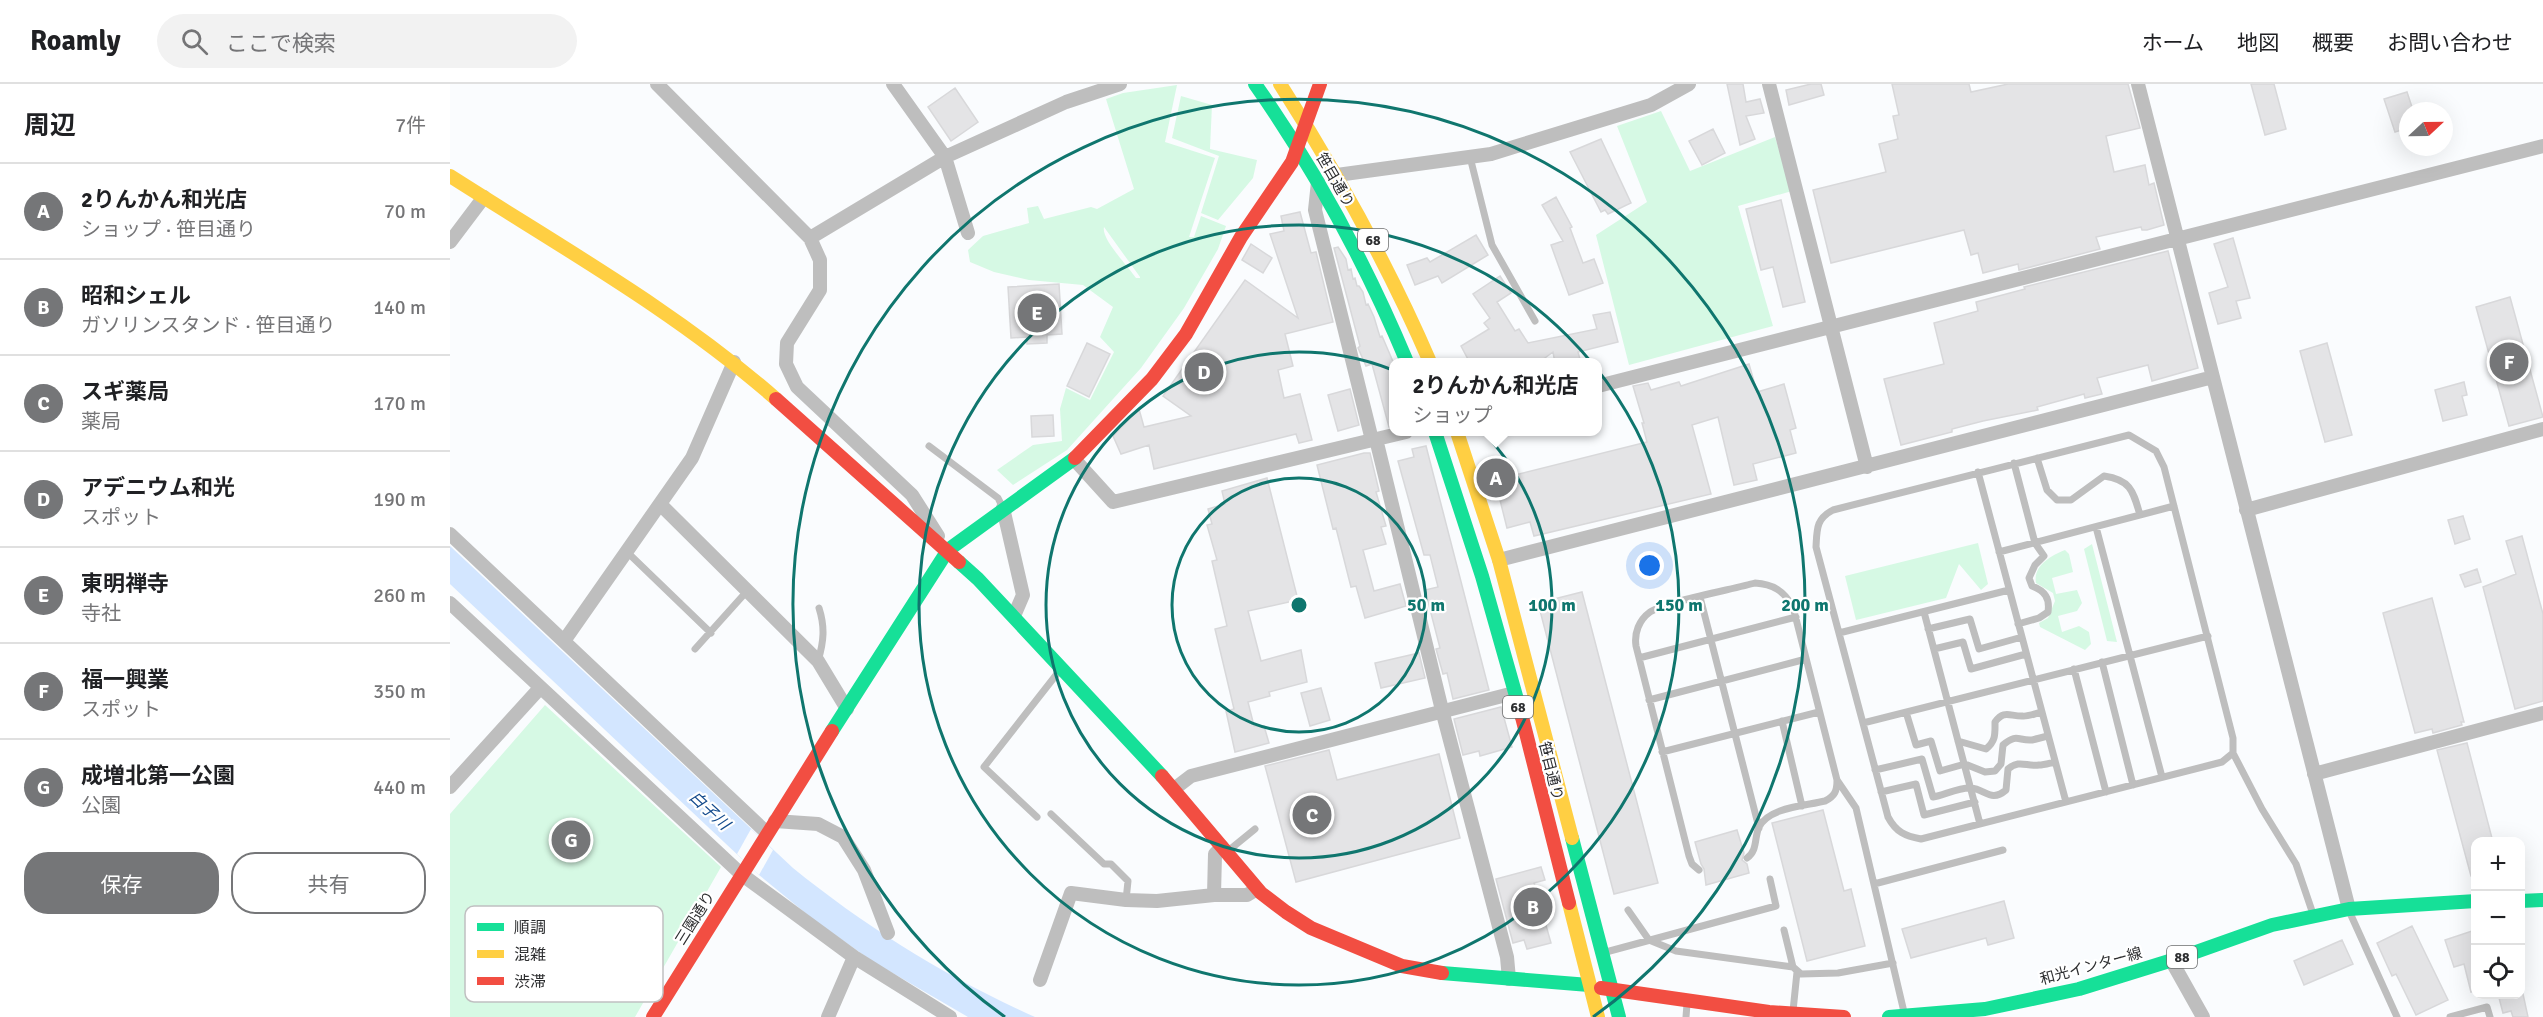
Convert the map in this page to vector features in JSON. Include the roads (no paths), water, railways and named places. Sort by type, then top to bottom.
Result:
[{"type":"main road","name":"笹目通り","points":[[1255,84],[1318,182],[1363,265],[1405,358]]},
{"type":"main road","name":"笹目通り","points":[[1280,84],[1337,175],[1379,252],[1428,358]]},
{"type":"main road","points":[[769,831],[948,550],[1003,508],[1074,459],[1152,379],[1186,334],[1241,237],[1292,162],[1320,84]]},
{"type":"main road","points":[[450,176],[694,332],[734,363],[948,550],[1014,616],[1174,789],[1257,888],[1286,912],[1311,928],[1402,966],[1443,973],[1589,985],[1613,991],[1687,1002],[1792,1014],[1844,1017]]},
{"type":"main road","name":"笹目通り","points":[[1436,436],[1479,566],[1598,1017]]},
{"type":"main road","name":"笹目通り","points":[[1458,436],[1499,560],[1619,1017]]},
{"type":"main road","name":"三園通り","points":[[663,1001],[769,831]]},
{"type":"main road","points":[[2525,901],[2543,900]]},
{"type":"main road","name":"和光インター線","points":[[1889,1017],[1985,1009],[2055,994],[2171,960],[2272,925],[2349,909],[2471,901]]},
{"type":"main road","name":"三園通り","points":[[653,1017],[662,1002]]},
{"type":"street","points":[[657,84],[810,238],[820,260],[820,290],[787,343],[786,364],[797,387],[912,495],[948,550]]},
{"type":"street","points":[[893,84],[945,157],[968,233]]},
{"type":"street","points":[[810,238],[945,157],[1066,102],[1120,84]]},
{"type":"street","points":[[1337,175],[1491,154],[1651,105],[1689,84]]},
{"type":"street","points":[[1769,84],[1867,467]]},
{"type":"street","points":[[2138,84],[2349,909]]},
{"type":"street","points":[[1602,385],[2543,146]]},
{"type":"street","points":[[1318,182],[1315,210],[1507,957],[1509,979]]},
{"type":"street","points":[[450,243],[484,197]]},
{"type":"street","points":[[564,642],[692,458],[734,363]]},
{"type":"street","points":[[1499,560],[2213,377]]},
{"type":"street","points":[[2246,510],[2543,429]]},
{"type":"street","points":[[1074,459],[1113,502],[1389,436]]},
{"type":"street","points":[[660,504],[818,661],[848,709]]},
{"type":"street","points":[[1003,508],[1023,595],[1014,616]]},
{"type":"street","points":[[450,534],[769,831],[819,824],[843,837],[864,870],[888,933]]},
{"type":"street","points":[[450,603],[540,688],[744,870],[854,957],[950,1017]]},
{"type":"street","points":[[452,781],[540,688]]},
{"type":"street","points":[[1174,789],[1191,776],[1514,693]]},
{"type":"street","points":[[2314,774],[2543,713]]},
{"type":"street","points":[[1214,895],[1215,854],[1224,849]]},
{"type":"street","points":[[1040,980],[1071,893],[1126,900],[1157,901],[1214,895],[1247,895],[1257,888]]},
{"type":"street","points":[[828,1017],[854,957]]},
{"type":"street","points":[[2171,960],[2203,1017]]},
{"type":"lane","points":[[1470,157],[1492,245],[1535,321]]},
{"type":"lane","points":[[2233,753],[2222,762],[1921,839],[1906,836],[1894,828],[1888,817],[1816,547],[1816,529],[1823,515],[1833,510],[1978,472],[2129,435],[2156,451],[2164,467],[2208,636],[2233,738],[2233,753],[2262,809],[2296,864],[2314,916]]},
{"type":"lane","points":[[929,446],[998,498],[1003,508]]},
{"type":"lane","points":[[2037,458],[2047,490],[2057,500],[2071,500],[2104,476],[2118,478],[2132,489],[2140,515]]},
{"type":"lane","points":[[2014,463],[2035,543],[2044,556],[2028,578],[2032,586],[2041,589],[2046,595],[2049,604],[2048,612],[2039,618],[2018,624]]},
{"type":"lane","points":[[1978,472],[2066,802]]},
{"type":"lane","points":[[1999,552],[2174,506]]},
{"type":"lane","points":[[2096,527],[2162,777]]},
{"type":"lane","points":[[626,551],[711,633]]},
{"type":"lane","points":[[1699,870],[1692,864],[1689,856],[1649,700],[1636,634],[1640,622],[1649,612],[1700,597],[1755,584],[1767,584],[1787,596],[1796,617],[1837,780],[1837,790],[1832,797],[1769,816],[1759,828]]},
{"type":"lane","points":[[695,649],[748,590]]},
{"type":"lane","points":[[1839,633],[2009,590]]},
{"type":"lane","points":[[1700,597],[1759,828],[1755,850],[1747,858]]},
{"type":"lane","points":[[818,661],[824,642],[824,624],[819,608]]},
{"type":"lane","points":[[1924,612],[1980,824]]},
{"type":"lane","points":[[1639,658],[1796,617]]},
{"type":"lane","points":[[1928,628],[1970,619],[1980,649],[2022,637]]},
{"type":"lane","points":[[1863,723],[2208,636]]},
{"type":"lane","points":[[1934,649],[1963,642],[1971,669],[2026,654]]},
{"type":"lane","points":[[1649,700],[1806,659]]},
{"type":"lane","points":[[2102,662],[2133,784]]},
{"type":"lane","points":[[1037,818],[984,767],[1062,668]]},
{"type":"lane","points":[[2074,669],[2106,792]]},
{"type":"lane","points":[[1662,752],[1820,712]]},
{"type":"lane","points":[[1906,712],[1916,745],[1932,741],[1940,771],[1965,764],[1985,772],[1995,771],[2001,764],[2003,745],[2009,739],[2019,736],[2030,740],[2048,736]]},
{"type":"lane","points":[[1958,741],[1986,749],[1996,736],[1995,722],[2000,716],[2010,712],[2022,716],[2042,712]]},
{"type":"lane","points":[[1782,721],[1802,806]]},
{"type":"lane","points":[[1875,770],[1922,759],[1933,797],[1971,788],[1989,796],[2000,796],[2006,790],[2008,769],[2014,764],[2023,762],[2036,766],[2055,762]]},
{"type":"lane","points":[[1837,780],[1856,808],[1893,963],[1910,1016]]},
{"type":"lane","points":[[1881,792],[1916,784],[1924,815],[1975,802]]},
{"type":"lane","points":[[1051,814],[1104,864],[1111,864],[1128,881],[1126,900]]},
{"type":"lane","points":[[1224,849],[1255,829]]},
{"type":"lane","points":[[1874,884],[2003,850]]},
{"type":"lane","points":[[1603,953],[1776,906],[1770,879]]},
{"type":"lane","points":[[2349,909],[2397,1017]]},
{"type":"lane","points":[[1628,910],[1649,940],[1676,951],[1795,970],[1807,975],[1828,974],[1893,963]]},
{"type":"lane","points":[[1784,930],[1795,970],[1792,1014]]},
{"type":"lane","points":[[1686,1017],[1687,1002]]},
{"type":"lane","points":[[2450,1017],[2487,1007],[2490,1017]]},
{"type":"water","name":"白子川","points":[[450,546],[793,868],[850,911],[909,950],[971,986],[1035,1017],[968,1017],[872,961],[814,920],[759,875],[450,584]]},
{"type":"place","name":"東明禅寺","points":[[1037,313]]},
{"type":"place","name":"福一興業","points":[[2509,362]]},
{"type":"place","name":"アデニウム和光","points":[[1204,372]]},
{"type":"place","name":"2りんかん和光店","points":[[1496,478]]},
{"type":"place","name":"スギ薬局","points":[[1312,815]]},
{"type":"place","name":"成増北第一公園","points":[[571,840]]},
{"type":"place","name":"昭和シェル","points":[[1533,907]]}]
